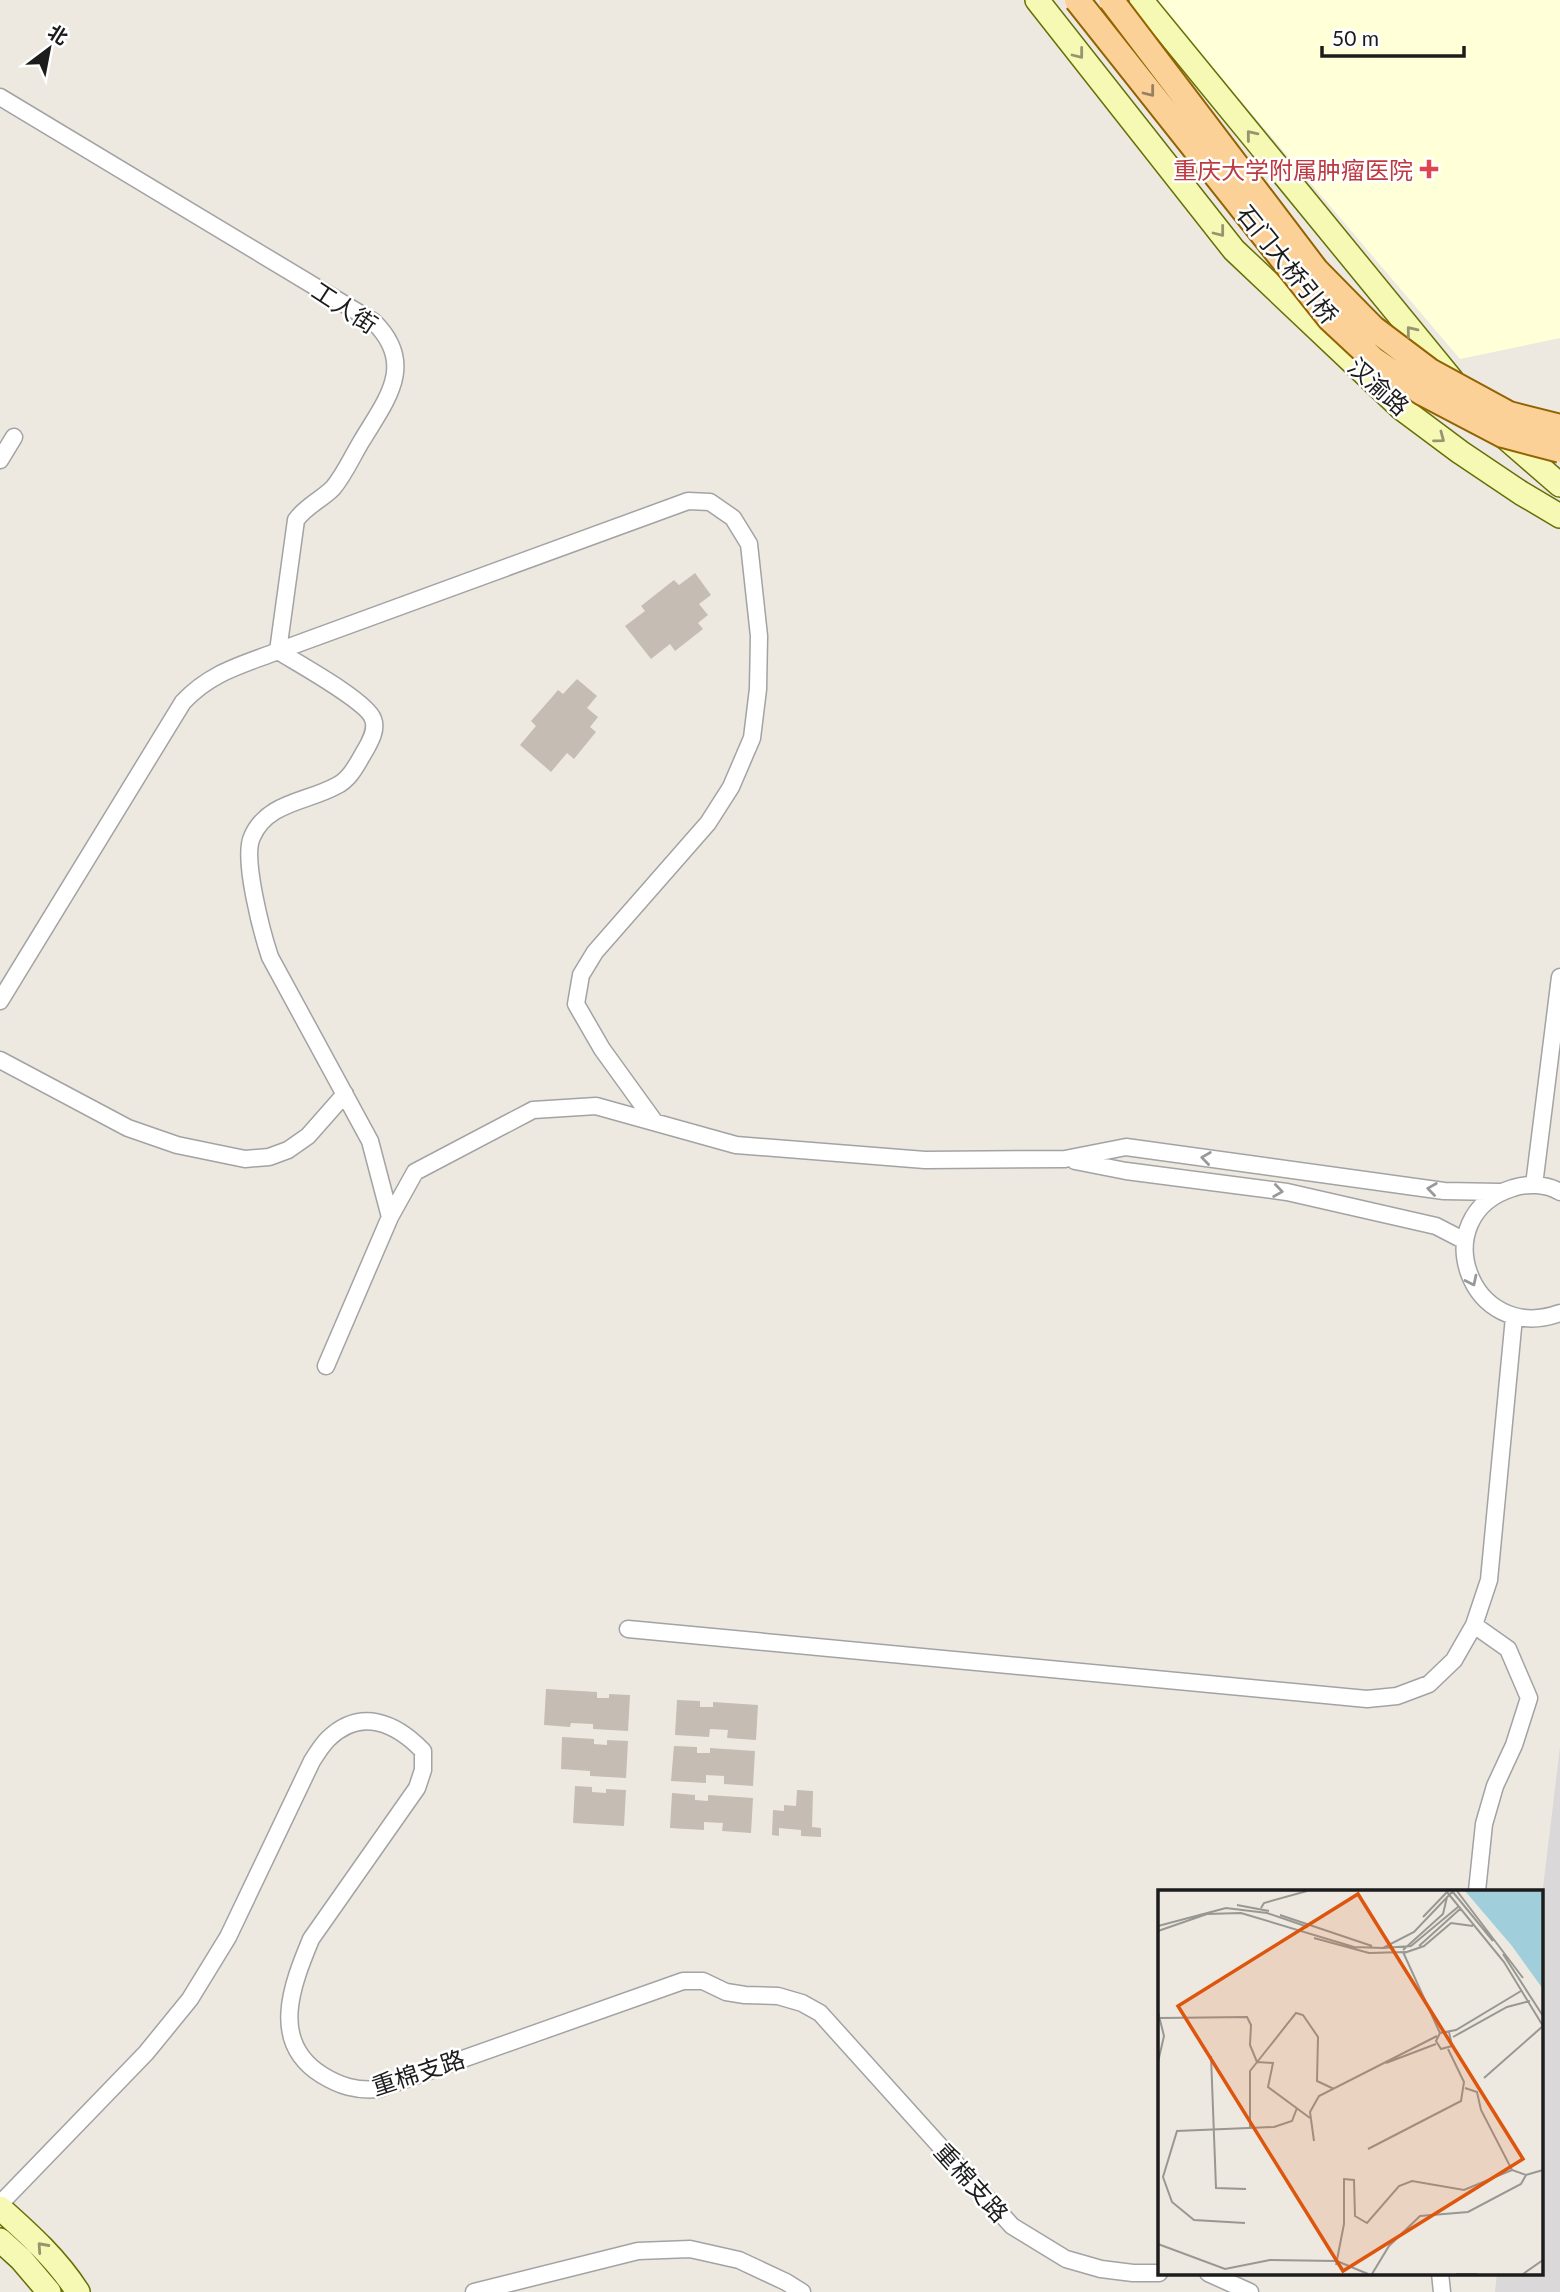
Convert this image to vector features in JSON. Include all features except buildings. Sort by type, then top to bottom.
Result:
[{"type":"main road","name":"石门大桥引桥","points":[[1077,0],[1330,318],[1374,360],[1421,392],[1503,435],[1560,450]]},
{"type":"main road","name":"石门大桥引桥","points":[[1111,0],[1316,270],[1373,328],[1430,370],[1509,414],[1560,427]]},
{"type":"street","name":"汉渝路","points":[[1037,0],[1234,250],[1401,408],[1460,453],[1521,494],[1560,516]]},
{"type":"street","points":[[1140,0],[1441,368],[1498,430],[1560,485]]},
{"type":"street","name":"工人街","points":[[0,97],[374,322],[388,336],[396,367],[394,383],[386,400],[332,489],[304,510],[296,520],[278,651]]},
{"type":"street","points":[[0,460],[14,437]]},
{"type":"street","points":[[0,1001],[183,702],[198,686],[218,674],[278,651],[688,502],[710,502],[733,518],[749,544],[759,636],[758,689],[752,738],[731,787],[708,822],[595,952],[581,975],[576,1004],[601,1049],[654,1121]]},
{"type":"street","points":[[278,651],[364,705],[374,720],[373,736],[352,773],[338,786],[281,806],[264,819],[251,837],[248,855],[263,936],[270,957],[370,1141],[390,1217]]},
{"type":"street","points":[[1534,1185],[1560,977]]},
{"type":"street","points":[[0,1060],[128,1128],[177,1145],[245,1159],[270,1157],[288,1150],[308,1136],[345,1094]]},
{"type":"street","points":[[326,1366],[390,1217],[415,1172],[533,1110],[596,1106],[736,1145],[925,1160],[1065,1159],[1126,1147],[1444,1191],[1500,1192]]},
{"type":"street","points":[[1065,1159],[1126,1171],[1287,1192],[1436,1226],[1465,1241]]},
{"type":"street","points":[[1560,1192],[1534,1185],[1516,1186],[1500,1192],[1483,1205],[1471,1221],[1465,1241],[1465,1265],[1474,1289],[1492,1307],[1514,1317],[1536,1320],[1560,1313]]},
{"type":"street","points":[[628,1629],[1367,1699],[1397,1696],[1429,1684],[1454,1660],[1474,1625],[1489,1580],[1514,1317]]},
{"type":"street","points":[[1474,1625],[1508,1649],[1528,1698],[1514,1745],[1495,1786],[1484,1824],[1477,1890]]},
{"type":"street","name":"重棉支路","points":[[0,2206],[146,2053],[190,1999],[228,1937],[312,1760],[328,1739],[346,1725],[366,1720],[389,1725],[410,1737],[423,1751],[423,1770],[417,1788],[311,1939],[299,1966],[290,1997],[289,2027],[296,2050],[315,2070],[335,2083],[359,2091],[378,2090],[683,1981],[703,1981],[726,1992],[778,1996],[802,2003],[820,2013],[1012,2226],[1066,2259],[1101,2269],[1158,2273]]},
{"type":"street","points":[[0,2206],[38,2241],[78,2292]]},
{"type":"street","points":[[0,2240],[21,2259],[49,2292]]},
{"type":"street","points":[[474,2292],[638,2251],[690,2249],[739,2260],[802,2292]]},
{"type":"street","points":[[1210,2274],[1250,2292]]},
{"type":"street","points":[[1440,2274],[1442,2292]]},
{"type":"shaded area","name":"重庆大学附属肿瘤医院","points":[[1155,0],[1560,0],[1560,338],[1460,359]]},
{"type":"shaded area","points":[[1560,1747],[1560,2292],[1495,2292],[1497,2274],[1542,2274],[1542,1896]]},
{"type":"place","name":"重庆大学附属肿瘤医院","points":[[1429,169]]}]
